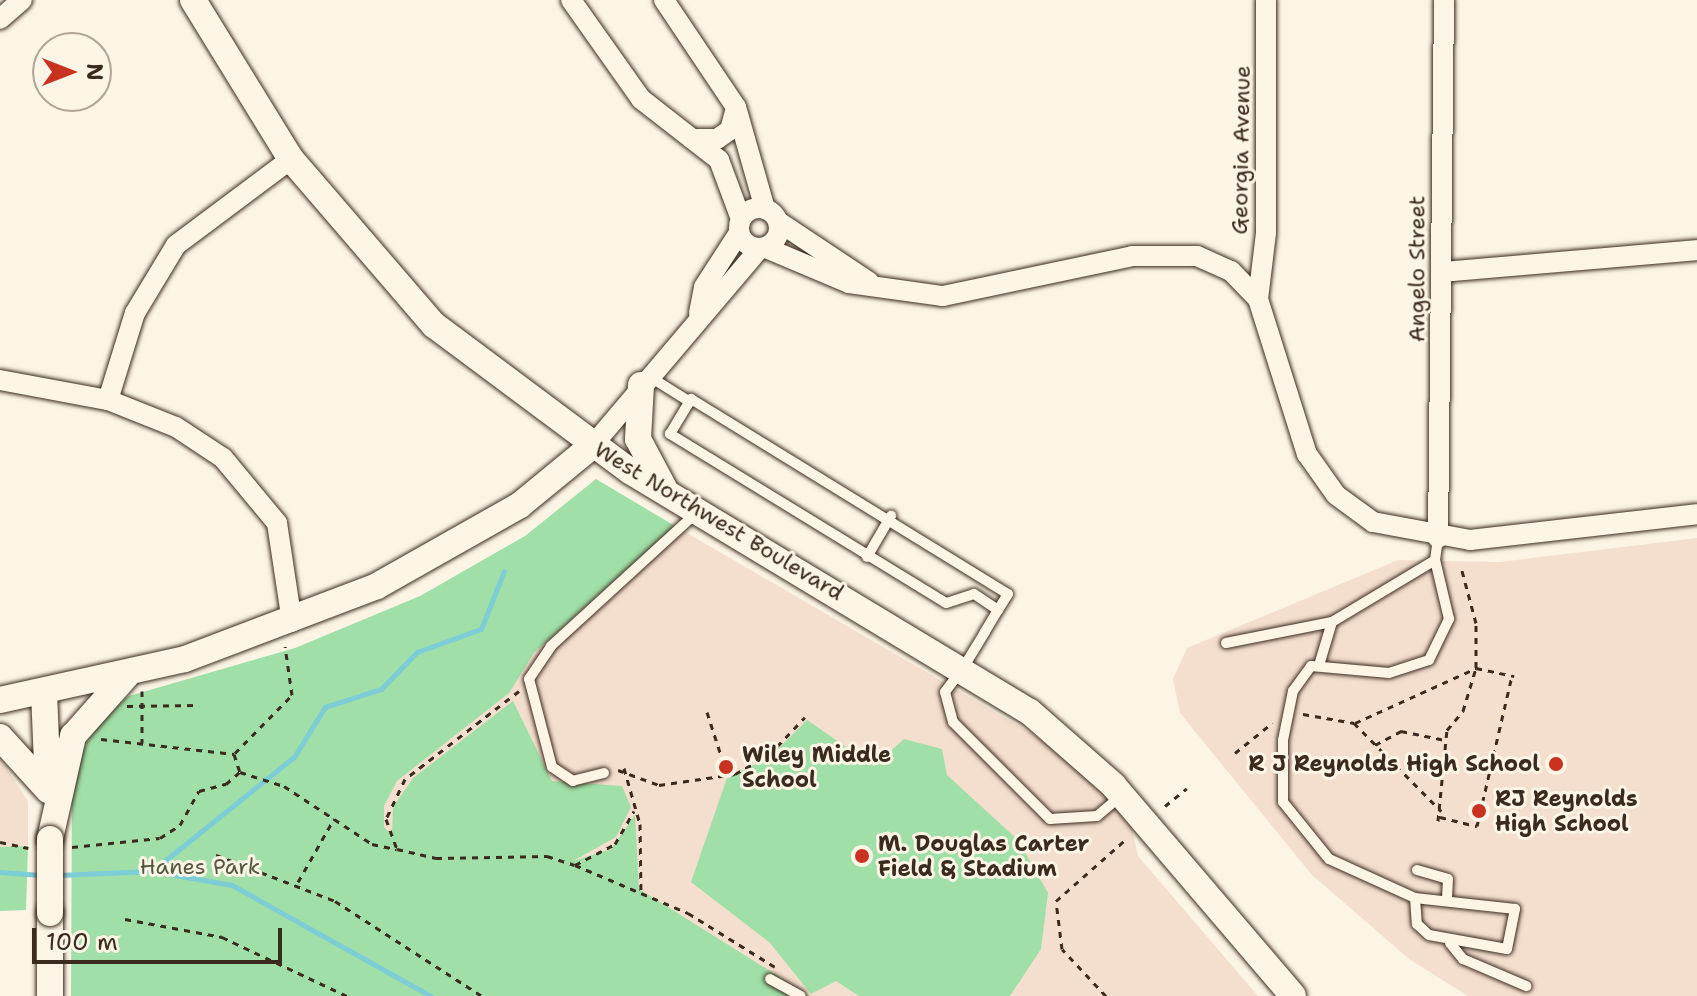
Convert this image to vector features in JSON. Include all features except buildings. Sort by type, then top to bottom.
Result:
[{"type":"main road","name":"West Northwest Boulevard","points":[[193,0],[291,159],[434,325],[593,445],[963,668],[1041,721],[1122,795],[1293,996]]},
{"type":"main road","points":[[645,380],[638,439],[666,491]]},
{"type":"main road","points":[[0,700],[134,683],[288,634],[481,530],[593,445]]},
{"type":"main road","points":[[50,844],[73,736],[134,683]]},
{"type":"main road","points":[[44,692],[50,844],[50,996]]},
{"type":"main road","points":[[0,737],[48,790]]},
{"type":"street","points":[[0,19],[22,0]]},
{"type":"street","points":[[571,0],[641,99],[719,160],[740,226],[763,248],[849,283],[869,282],[964,295],[1169,252],[1217,263],[1258,299],[1301,440],[1325,483],[1373,522],[1438,538],[1697,514]]},
{"type":"street","points":[[593,445],[699,313],[763,248],[776,240],[772,215],[736,107],[664,0]]},
{"type":"street","name":"Georgia Avenue","points":[[1258,299],[1266,233],[1266,0]]},
{"type":"street","name":"Angelo Street","points":[[1438,538],[1444,0]]},
{"type":"street","points":[[692,139],[717,139],[730,130],[736,107]]},
{"type":"street","points":[[108,400],[135,313],[176,245],[291,159]]},
{"type":"street","points":[[699,313],[704,287],[740,226],[772,215]]},
{"type":"street","points":[[772,215],[869,282]]},
{"type":"street","points":[[1442,272],[1697,250]]},
{"type":"street","points":[[0,380],[108,400],[176,427],[261,495],[286,556],[288,634]]},
{"type":"lane","points":[[645,380],[690,402],[891,516],[1008,594],[945,692],[953,722],[1050,819],[1097,816],[1122,795]]},
{"type":"lane","points":[[690,402],[671,438],[946,603],[974,594],[998,610]]},
{"type":"lane","points":[[604,773],[573,781],[552,767],[529,679],[551,646],[699,510]]},
{"type":"lane","points":[[867,557],[891,516]]},
{"type":"lane","points":[[1320,662],[1389,673],[1429,660],[1449,619],[1435,560],[1438,538]]},
{"type":"lane","points":[[1226,643],[1332,622],[1435,560]]},
{"type":"lane","points":[[1332,622],[1320,662],[1293,691],[1288,711],[1280,786],[1289,817],[1329,859],[1415,898],[1515,909],[1507,949],[1450,943]]},
{"type":"lane","points":[[1417,870],[1448,879],[1447,901]]},
{"type":"lane","points":[[1415,898],[1417,924],[1450,943],[1463,959],[1526,986]]},
{"type":"lane","points":[[770,979],[801,996]]},
{"type":"path","points":[[1235,753],[1280,710],[1354,723],[1476,668],[1513,676],[1477,826],[1439,819],[1445,740],[1476,668],[1476,623],[1461,567]]},
{"type":"path","points":[[234,754],[292,695],[288,634]]},
{"type":"path","points":[[397,849],[386,819],[405,779],[529,679]]},
{"type":"path","points":[[134,683],[142,706],[142,743]]},
{"type":"path","points":[[111,706],[198,705]]},
{"type":"path","points":[[707,712],[726,771]]},
{"type":"path","points":[[604,773],[624,768],[659,785],[726,771],[735,774],[769,755],[805,717]]},
{"type":"path","points":[[1354,723],[1441,811]]},
{"type":"path","points":[[1375,745],[1401,731],[1445,740]]},
{"type":"path","points":[[92,744],[105,737],[234,754]]},
{"type":"path","points":[[234,754],[240,772]]},
{"type":"path","points":[[624,768],[635,807],[641,893]]},
{"type":"path","points":[[0,842],[50,844],[160,838],[180,825],[199,791],[226,784],[240,772],[258,774],[284,786],[372,844],[436,858],[547,856],[575,865],[641,893],[760,951],[787,988]]},
{"type":"path","points":[[1165,806],[1187,788]]},
{"type":"path","points":[[575,865],[619,840],[635,807]]},
{"type":"path","points":[[298,882],[334,819]]},
{"type":"path","points":[[1106,996],[1062,949],[1056,901],[1125,840]]},
{"type":"path","points":[[216,855],[298,882],[482,996]]},
{"type":"path","points":[[125,919],[222,937],[347,996]]},
{"type":"shaded area","name":"Wiley Middle School","points":[[675,526],[1055,747],[1130,819],[1138,856],[1258,996],[810,996],[577,862],[549,853],[401,847],[354,795],[534,653]]},
{"type":"shaded area","name":"RJ Reynolds High School","points":[[1697,538],[1697,996],[1468,996],[1409,959],[1311,874],[1180,713],[1173,679],[1187,648],[1398,560],[1500,562]]},
{"type":"shaded area","points":[[0,758],[28,801],[28,846],[0,847]]},
{"type":"green space","name":"Hanes Park","points":[[596,479],[675,526],[534,653],[509,693],[397,781],[384,806],[384,827],[392,835],[393,807],[413,778],[513,701],[552,781],[622,786],[631,807],[616,837],[573,861],[611,849],[635,815],[639,889],[810,996],[71,996],[72,779],[92,729],[108,712],[129,696],[295,648],[420,596],[525,536]]},
{"type":"green space","name":"M. Douglas Carter Field & Stadium","points":[[807,720],[874,766],[904,739],[942,749],[947,775],[1018,840],[1048,893],[1041,949],[1010,996],[859,996],[836,981],[811,994],[770,943],[691,882],[727,778],[770,757]]},
{"type":"green space","points":[[28,846],[26,910],[0,911],[0,847]]},
{"type":"waterway","points":[[152,871],[294,757],[325,707],[381,689],[417,652],[481,629],[504,571]]},
{"type":"waterway","points":[[59,875],[152,871],[232,885],[431,996]]},
{"type":"waterway","points":[[0,872],[41,875]]},
{"type":"place","name":"R J Reynolds High School","points":[[1556,764]]},
{"type":"place","name":"Wiley Middle School","points":[[726,767]]},
{"type":"place","name":"RJ Reynolds High School","points":[[1479,811]]},
{"type":"place","name":"M. Douglas Carter Field & Stadium","points":[[862,856]]}]
